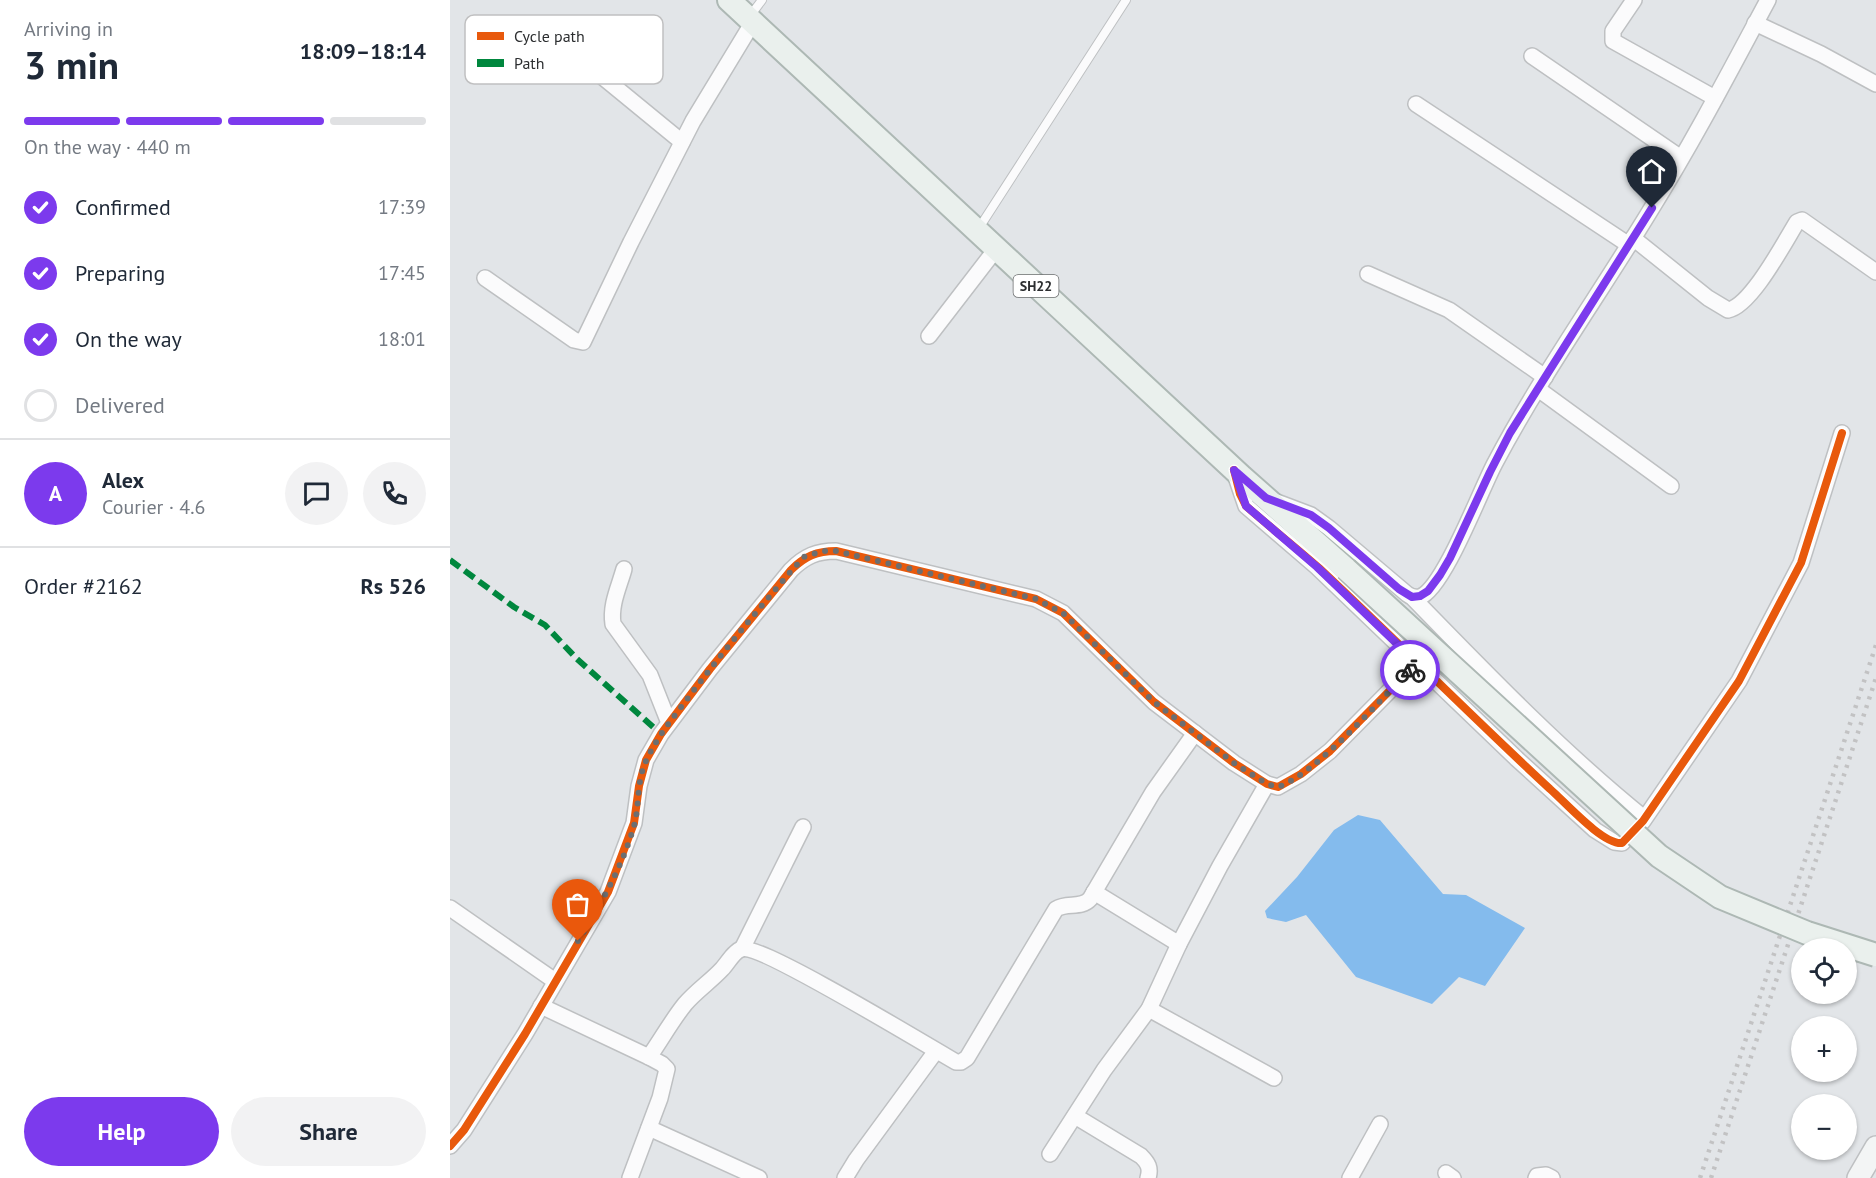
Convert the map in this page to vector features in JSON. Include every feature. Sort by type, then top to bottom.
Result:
[{"type":"main road","name":"SH22","points":[[729,0],[1234,470],[1346,569],[1659,856],[1720,897],[1807,933],[1876,955]]},
{"type":"street","points":[[1412,597],[1420,596],[1428,591],[1450,558],[1510,433],[1631,242],[1715,98],[1768,0]]},
{"type":"street","points":[[1628,2],[1613,31],[1613,41],[1715,98]]},
{"type":"street","points":[[485,278],[574,340],[583,342],[682,142],[751,20]]},
{"type":"street","points":[[1755,23],[1821,54],[1876,84]]},
{"type":"street","points":[[1532,56],[1681,158]]},
{"type":"street","points":[[611,84],[682,142]]},
{"type":"street","points":[[1416,104],[1631,242],[1728,310],[1745,301],[1797,222],[1802,220],[1876,272]]},
{"type":"street","points":[[929,336],[996,249]]},
{"type":"street","points":[[1368,274],[1449,310],[1671,486]]},
{"type":"street","points":[[1234,470],[1246,506],[1317,567],[1595,830],[1614,842],[1622,843],[1644,818],[1739,681],[1801,563],[1842,433]]},
{"type":"street","points":[[1266,498],[1311,515],[1399,589],[1412,597],[1502,689],[1611,791],[1644,818]]},
{"type":"street","points":[[450,1146],[482,1103],[608,892],[634,824],[639,786],[646,760],[669,723],[710,669],[804,557],[829,551],[1036,599],[1063,613],[1154,702],[1267,784],[1278,787],[1330,751],[1417,663]]},
{"type":"street","points":[[624,569],[613,604],[613,624],[650,675],[669,723]]},
{"type":"street","points":[[649,1057],[685,1005],[736,952],[748,948],[830,989],[936,1051],[956,1062],[961,1062],[967,1058],[1056,909],[1069,904],[1087,903],[1153,792],[1195,733]]},
{"type":"street","points":[[1050,1154],[1110,1062],[1149,1009],[1179,944],[1267,784]]},
{"type":"street","points":[[742,949],[803,827]]},
{"type":"street","points":[[1094,892],[1179,944]]},
{"type":"street","points":[[450,908],[555,981]]},
{"type":"street","points":[[541,1006],[649,1057],[667,1069],[649,1128],[630,1178]]},
{"type":"street","points":[[1149,1009],[1274,1078]]},
{"type":"street","points":[[845,1178],[936,1051]]},
{"type":"street","points":[[1075,1116],[1141,1156],[1150,1171],[1148,1178]]},
{"type":"street","points":[[1350,1178],[1380,1124]]},
{"type":"street","points":[[649,1128],[759,1178]]},
{"type":"street","points":[[1858,1178],[1876,1147]]},
{"type":"street","points":[[1536,1178],[1546,1175],[1552,1178]]},
{"type":"lane","points":[[751,20],[762,0]]},
{"type":"lane","points":[[977,232],[1126,0]]},
{"type":"water","points":[[1358,815],[1380,820],[1443,894],[1466,895],[1525,928],[1485,986],[1459,977],[1432,1004],[1356,977],[1306,915],[1286,922],[1267,918],[1265,911],[1297,877],[1334,830]]},
{"type":"railway","points":[[1700,1178],[1876,645]]},
{"type":"railway","points":[[1711,1178],[1876,678]]},
{"type":"marked path","points":[[450,560],[514,607],[545,625],[577,659],[661,734]]},
{"type":"cycle path","points":[[1234,470],[1240,494],[1246,506],[1319,568],[1584,822],[1614,842],[1622,843],[1643,821],[1739,681],[1801,563],[1842,433]]},
{"type":"cycle path","points":[[450,1146],[464,1130],[525,1034],[608,892],[634,823],[639,786],[646,760],[661,734],[710,669],[791,570],[806,558],[817,553],[836,551],[1036,599],[1063,613],[1154,702],[1234,763],[1267,784],[1278,787],[1301,774],[1330,751],[1417,663]]},
{"type":"way so far","points":[[578,941],[608,892],[628,844],[646,760],[661,734],[710,669],[792,570],[804,557],[822,551],[836,551],[1036,599],[1050,606],[1063,613],[1154,702],[1234,763],[1267,784],[1278,787],[1301,774],[1330,751],[1410,670]]},
{"type":"route","points":[[1410,670],[1417,663],[1317,567],[1246,506],[1240,494],[1234,470],[1266,498],[1311,515],[1399,589],[1412,597],[1420,596],[1428,591],[1450,558],[1510,433],[1652,208]]}]
